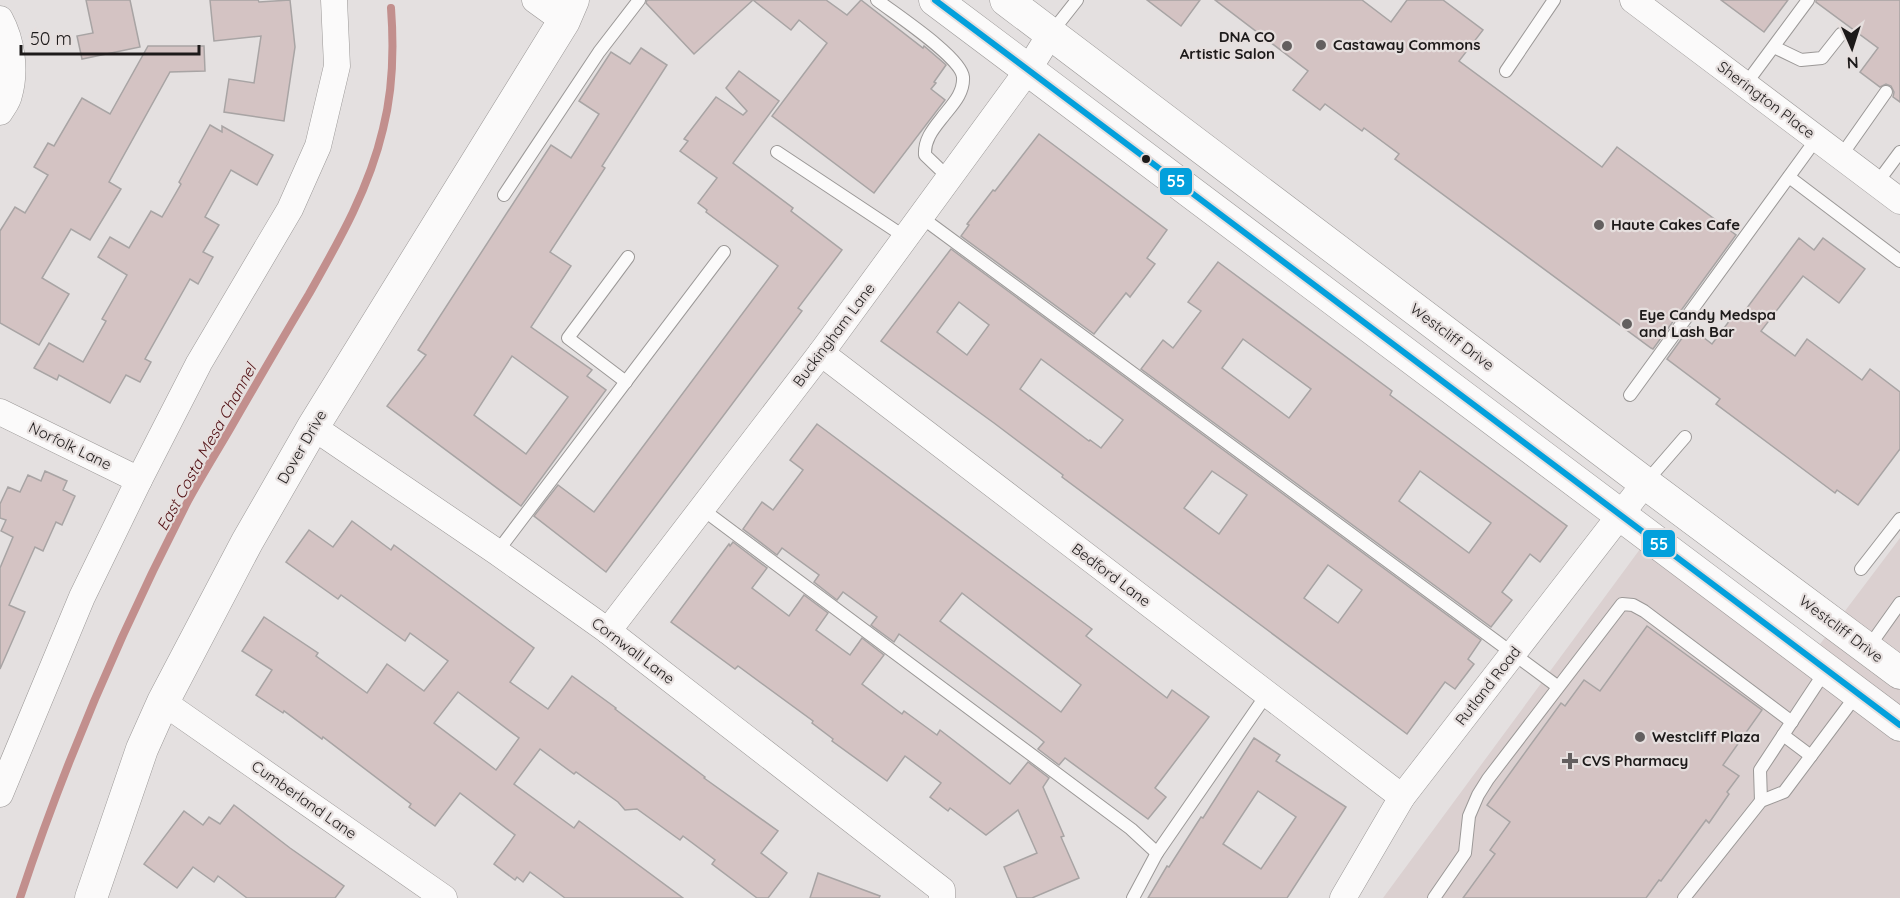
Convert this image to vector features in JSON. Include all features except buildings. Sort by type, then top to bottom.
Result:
[{"type":"street","points":[[0,794],[82,597],[139,480],[199,363],[290,209],[318,146],[337,66],[334,0]]},
{"type":"street","points":[[535,0],[574,7]]},
{"type":"street","points":[[936,0],[1900,725]]},
{"type":"street","name":"Westcliff Drive","points":[[1006,0],[1900,673]]},
{"type":"street","name":"Sherington Place","points":[[1633,0],[1900,201]]},
{"type":"street","name":"Dover Drive","points":[[91,898],[142,750],[163,702],[247,542],[313,427],[574,7]]},
{"type":"street","points":[[0,19],[6,29],[13,56],[5,104]]},
{"type":"street","name":"Buckingham Lane","points":[[608,631],[821,353],[1028,70],[1050,33]]},
{"type":"street","name":"Bedford Lane","points":[[821,353],[1402,797]]},
{"type":"street","name":"Norfolk Lane","points":[[0,412],[139,480]]},
{"type":"street","name":"Cornwall Lane","points":[[313,427],[608,631],[942,894]]},
{"type":"street","name":"Rutland Road","points":[[1343,898],[1402,797],[1645,483]]},
{"type":"street","points":[[1842,681],[1868,649]]},
{"type":"street","name":"Cumberland Lane","points":[[163,702],[444,898]]},
{"type":"lane","points":[[504,195],[598,51],[639,0]]},
{"type":"lane","points":[[877,0],[954,59],[963,75],[962,87],[957,99],[930,133],[925,147],[925,155],[949,178]]},
{"type":"lane","points":[[1050,33],[1077,0]]},
{"type":"lane","points":[[1506,71],[1554,0]]},
{"type":"lane","points":[[1745,85],[1808,0]]},
{"type":"lane","points":[[1774,47],[1801,60],[1822,58],[1840,34]]},
{"type":"lane","points":[[1841,156],[1886,92]]},
{"type":"lane","points":[[1630,395],[1817,138]]},
{"type":"lane","points":[[777,152],[905,237]]},
{"type":"lane","points":[[1877,183],[1900,152]]},
{"type":"lane","points":[[1789,177],[1900,261]]},
{"type":"lane","points":[[921,217],[1557,686]]},
{"type":"lane","points":[[496,552],[724,252]]},
{"type":"lane","points":[[626,381],[568,338],[628,257]]},
{"type":"lane","points":[[1645,483],[1685,437]]},
{"type":"lane","points":[[702,509],[1121,822],[1157,853]]},
{"type":"lane","points":[[1861,569],[1900,519]]},
{"type":"lane","points":[[1434,898],[1465,853],[1469,816],[1478,795],[1494,769],[1557,686],[1625,603],[1639,608],[1792,722]]},
{"type":"lane","points":[[1868,649],[1900,603]]},
{"type":"lane","points":[[1761,801],[1760,770],[1783,735],[1792,722],[1842,681]]},
{"type":"lane","points":[[1684,898],[1761,801],[1784,792],[1811,756],[1842,681]]},
{"type":"lane","points":[[1133,898],[1157,853],[1268,694]]},
{"type":"lane","points":[[1783,735],[1811,756]]},
{"type":"shaded area","points":[[1900,538],[1900,898],[1383,898],[1646,541],[1802,668]]},
{"type":"waterway","name":"East Costa Mesa Channel","points":[[20,898],[76,746],[140,598],[188,501],[342,234],[370,173],[383,129],[391,84],[391,8]]},
{"type":"transit line","name":"55","points":[[935,0],[1900,725]]},
{"type":"place","name":"Castaway Commons","points":[[1321,45]]},
{"type":"place","name":"DNA CO Artistic Salon","points":[[1287,46]]},
{"type":"place","name":"Haute Cakes Cafe","points":[[1599,225]]},
{"type":"place","name":"Eye Candy Medspa and Lash Bar","points":[[1627,324]]},
{"type":"place","name":"Westcliff Plaza","points":[[1640,737]]},
{"type":"place","name":"CVS Pharmacy","points":[[1570,761]]}]
